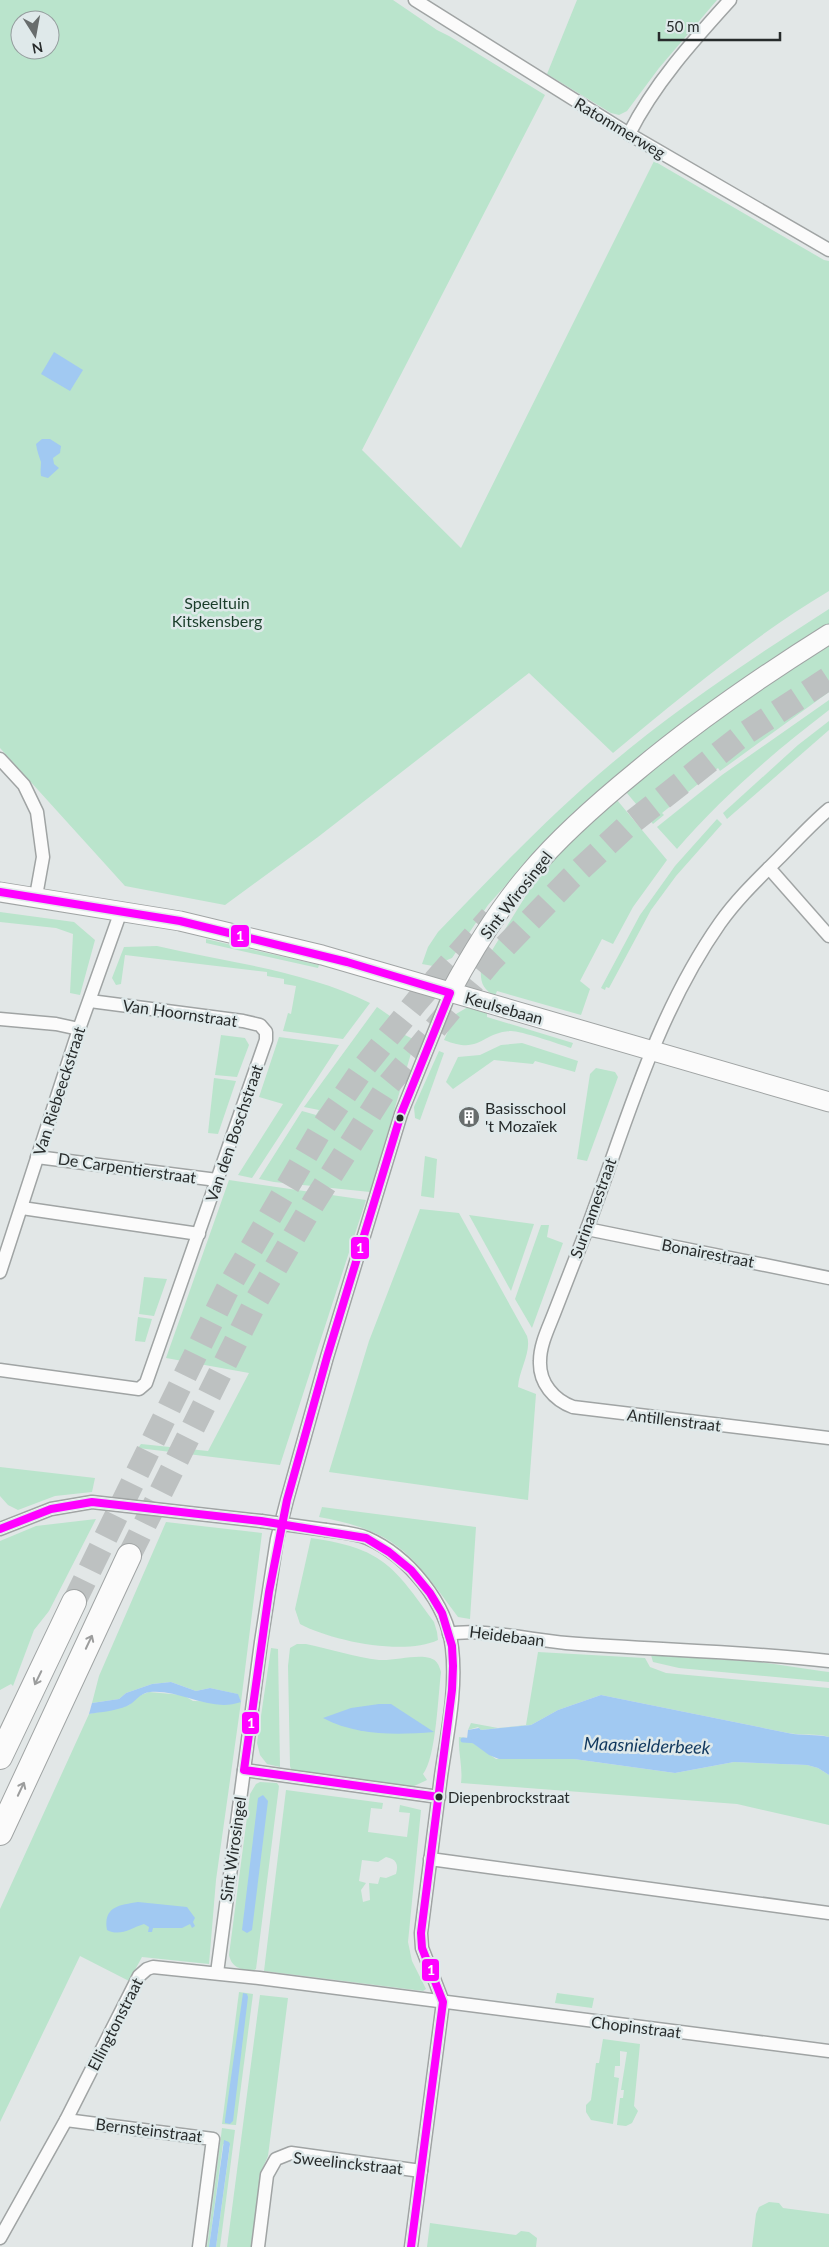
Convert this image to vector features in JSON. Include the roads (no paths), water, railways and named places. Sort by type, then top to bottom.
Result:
[{"type":"highway","points":[[0,1833],[129,1556]]},
{"type":"highway","points":[[0,1757],[74,1602]]},
{"type":"street","name":"Ratommerweg","points":[[415,0],[629,134],[829,250]]},
{"type":"street","points":[[629,134],[644,104],[695,39],[730,0]]},
{"type":"street","name":"Sint Wirosingel","points":[[217,1973],[267,1600],[286,1500],[327,1357],[401,1114],[450,993],[493,919],[529,872],[582,818],[689,729],[765,675],[829,634]]},
{"type":"street","points":[[0,759],[24,785],[37,812],[43,856],[36,896]]},
{"type":"street","name":"Surinamestraat","points":[[540,1368],[543,1343],[587,1229],[651,1050],[694,964],[715,930],[747,888],[829,809]]},
{"type":"street","points":[[769,868],[829,936]]},
{"type":"street","name":"Keulsebaan","points":[[0,892],[36,896],[180,921],[313,953],[829,1102]]},
{"type":"street","name":"Van Riebeeckstraat","points":[[0,1272],[79,1029],[121,911]]},
{"type":"street","name":"Van Hoornstraat","points":[[90,1001],[243,1021],[260,1025],[266,1032]]},
{"type":"street","points":[[0,1020],[56,1024],[79,1029]]},
{"type":"street","name":"Van den Boschstraat","points":[[0,1370],[139,1389],[146,1383],[263,1051],[266,1032]]},
{"type":"street","name":"De Carpentierstraat","points":[[37,1156],[217,1180]]},
{"type":"street","points":[[22,1208],[198,1234]]},
{"type":"street","name":"Bonairestraat","points":[[587,1229],[829,1278]]},
{"type":"street","name":"Antillenstraat","points":[[540,1368],[544,1382],[549,1390],[558,1399],[573,1407],[829,1438]]},
{"type":"street","name":"Heidebaan","points":[[0,1529],[51,1509],[92,1502],[326,1530],[366,1538],[389,1552],[411,1570],[430,1593],[442,1613],[449,1634],[463,1631],[628,1648],[755,1653],[829,1661]]},
{"type":"street","points":[[411,2247],[443,2002],[422,1948],[421,1933],[452,1690],[452,1646],[449,1634]]},
{"type":"street","points":[[244,1770],[439,1797]]},
{"type":"street","points":[[430,1860],[829,1913]]},
{"type":"street","name":"Ellingtonstraat","points":[[0,2238],[66,2120],[142,1972],[158,1967],[443,2002]]},
{"type":"street","name":"Chopinstraat","points":[[443,2002],[829,2051]]},
{"type":"street","name":"Bernsteinstraat","points":[[66,2120],[213,2139],[198,2247]]},
{"type":"street","name":"Sweelinckstraat","points":[[258,2247],[267,2174],[276,2159],[292,2153],[421,2171]]},
{"type":"water","points":[[54,352],[83,370],[70,391],[41,374]]},
{"type":"water","points":[[42,439],[50,439],[61,446],[60,453],[53,458],[54,464],[59,468],[48,478],[41,476],[41,462],[37,451],[36,444]]},
{"type":"water","points":[[171,1682],[196,1691],[210,1688],[238,1694],[241,1702],[218,1705],[173,1694],[150,1692],[143,1694],[130,1705],[122,1708],[89,1714],[92,1703],[119,1699],[126,1693],[152,1684]]},
{"type":"water","points":[[601,1695],[788,1733],[829,1737],[829,1775],[818,1768],[807,1765],[734,1762],[675,1773],[574,1759],[499,1759],[489,1755],[467,1739],[468,1730],[531,1725],[558,1710]]},
{"type":"water","points":[[391,1704],[434,1732],[406,1734],[377,1733],[349,1728],[323,1718],[351,1708]]},
{"type":"water","points":[[263,1795],[268,1801],[252,1930],[247,1933],[242,1930],[258,1798]]},
{"type":"water","points":[[138,1902],[187,1907],[195,1918],[193,1922],[195,1926],[192,1928],[190,1924],[182,1928],[153,1928],[152,1932],[148,1932],[149,1927],[144,1924],[116,1933],[107,1930],[106,1922],[110,1911],[125,1904]]},
{"type":"water","points":[[243,1993],[247,1994],[248,1997],[233,2121],[230,2124],[225,2123],[225,2120]]},
{"type":"water","points":[[224,2140],[230,2144],[216,2247],[209,2247]]},
{"type":"waterway","name":"Maasnielderbeek","points":[[463,1740],[478,1741]]},
{"type":"tunnel","points":[[129,1556],[255,1303],[314,1202],[389,1084],[490,962],[571,878],[626,827],[741,736],[829,678]]},
{"type":"tunnel","points":[[74,1602],[227,1290],[320,1131],[364,1067],[417,1001],[491,917]]},
{"type":"place","name":"Basisschool 't Mozaïek","points":[[469,1117]]},
{"type":"place","name":"Diepenbrockstraat","points":[[439,1797]]},
{"type":"park label","name":"Speeltuin Kitskensberg","points":[[217,612]]}]
